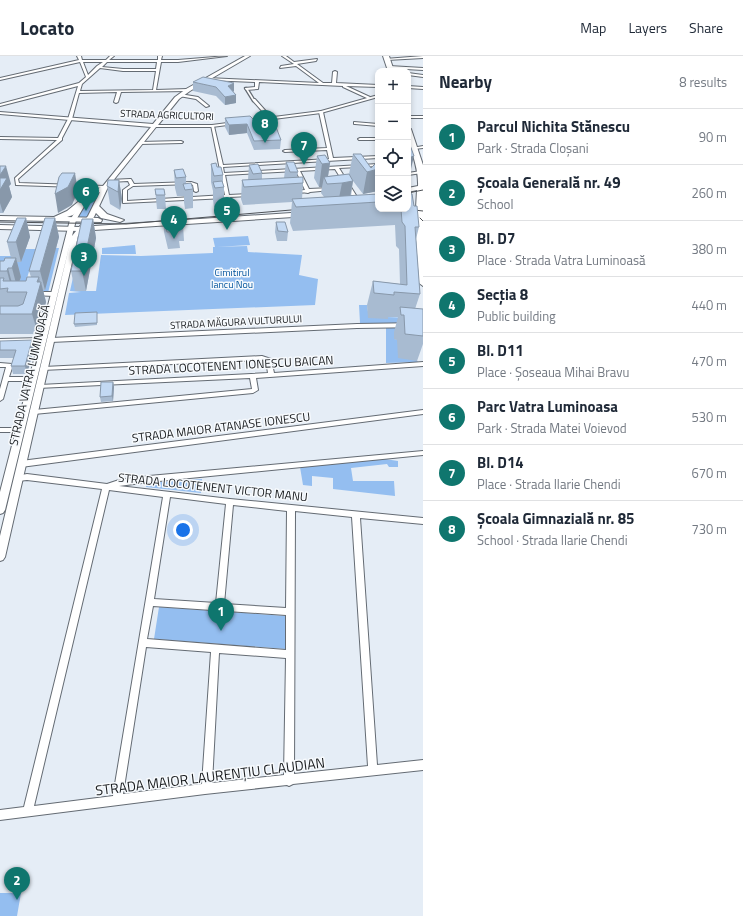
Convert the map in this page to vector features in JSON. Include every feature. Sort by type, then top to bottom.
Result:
[{"type":"main road","points":[[387,57],[390,68]]},
{"type":"main road","points":[[411,142],[420,157],[422,173],[422,191],[417,212],[423,283]]},
{"type":"main road","points":[[411,190],[422,191]]},
{"type":"main road","points":[[411,196],[422,191]]},
{"type":"main road","points":[[44,220],[66,215],[81,204]]},
{"type":"main road","points":[[96,208],[104,216],[120,220]]},
{"type":"main road","points":[[0,218],[44,220],[71,225],[84,225],[120,220],[231,212],[315,210],[84,225],[0,228]]},
{"type":"street","points":[[79,56],[87,77]]},
{"type":"street","points":[[0,105],[80,84],[112,56]]},
{"type":"street","points":[[154,91],[160,56]]},
{"type":"street","points":[[0,79],[81,61],[158,61],[225,56]]},
{"type":"street","points":[[284,56],[323,84]]},
{"type":"street","name":"STRADA VATRA LUMINOASĂ","points":[[0,557],[75,236],[96,208],[109,181],[180,95],[245,57]]},
{"type":"street","points":[[387,57],[423,57]]},
{"type":"street","points":[[281,67],[316,60]]},
{"type":"street","points":[[98,67],[123,70],[157,70]]},
{"type":"street","points":[[411,69],[423,69]]},
{"type":"street","points":[[334,84],[335,72]]},
{"type":"street","points":[[411,74],[423,76]]},
{"type":"street","points":[[207,79],[375,86]]},
{"type":"street","points":[[246,89],[257,88],[257,81]]},
{"type":"street","points":[[9,178],[16,178],[61,138],[70,119],[80,84]]},
{"type":"street","points":[[340,84],[369,98]]},
{"type":"street","points":[[411,87],[423,88]]},
{"type":"street","points":[[246,89],[271,119]]},
{"type":"street","points":[[78,92],[188,90]]},
{"type":"street","points":[[116,102],[119,92]]},
{"type":"street","points":[[180,95],[197,98],[206,106]]},
{"type":"street","name":"STRADA AGRICULTORI","points":[[0,113],[154,126],[212,126],[321,112],[375,97]]},
{"type":"street","points":[[321,112],[330,160]]},
{"type":"street","points":[[411,117],[423,117]]},
{"type":"street","points":[[355,122],[375,125]]},
{"type":"street","points":[[212,126],[231,212]]},
{"type":"street","points":[[0,138],[61,138]]},
{"type":"street","points":[[360,139],[375,140]]},
{"type":"street","points":[[140,143],[181,142]]},
{"type":"street","points":[[414,148],[423,148]]},
{"type":"street","points":[[285,151],[328,149]]},
{"type":"street","points":[[221,166],[375,157]]},
{"type":"street","points":[[223,174],[375,165]]},
{"type":"street","points":[[338,168],[346,186],[358,203]]},
{"type":"street","points":[[298,170],[308,192]]},
{"type":"street","points":[[411,174],[422,173]]},
{"type":"street","points":[[16,178],[17,184],[105,187]]},
{"type":"street","points":[[109,181],[130,180],[132,185]]},
{"type":"street","points":[[196,191],[195,184],[191,183],[132,185],[125,190],[126,202],[256,195]]},
{"type":"street","points":[[81,204],[90,194],[105,187]]},
{"type":"street","points":[[286,193],[325,190],[336,187]]},
{"type":"street","name":"STRADA VATRA LUMINOASĂ","points":[[0,510],[4,477],[20,430],[71,225],[81,204]]},
{"type":"street","points":[[27,294],[54,294]]},
{"type":"street","name":"STRADA MĂGURA VULTURULUI","points":[[51,340],[357,326],[423,325]]},
{"type":"street","points":[[0,341],[51,340]]},
{"type":"street","points":[[44,368],[262,358],[269,360],[272,375]]},
{"type":"street","name":"STRADA LOCOTENENT IONESCU BAICAN","points":[[40,387],[272,375],[423,364]]},
{"type":"street","points":[[0,365],[10,365],[0,399]]},
{"type":"street","points":[[34,412],[253,391],[255,390],[253,376]]},
{"type":"street","points":[[6,379],[33,379]]},
{"type":"street","name":"STRADA MAIOR ATANASE IONESCU","points":[[21,464],[423,412]]},
{"type":"street","points":[[0,430],[20,430]]},
{"type":"street","points":[[28,812],[106,487],[120,483],[149,479],[423,453]]},
{"type":"street","name":"STRADA LOCOTENENT VICTOR MANU","points":[[4,477],[28,477],[230,502],[423,521]]},
{"type":"street","points":[[116,800],[167,494]]},
{"type":"street","points":[[220,607],[230,502]]},
{"type":"street","points":[[289,781],[291,508]]},
{"type":"street","points":[[356,515],[373,770]]},
{"type":"street","points":[[149,602],[290,612]]},
{"type":"street","points":[[142,643],[290,654]]},
{"type":"street","points":[[206,789],[215,649]]},
{"type":"street","name":"STRADA MAIOR LAURENȚIU CLAUDIAN","points":[[0,815],[206,789],[423,765]]},
{"type":"green space","points":[[95,193],[101,194],[90,217],[75,217],[88,199]]},
{"type":"green space","points":[[248,236],[250,245],[215,247],[213,238]]},
{"type":"green space","points":[[135,245],[136,254],[102,254],[102,248]]},
{"type":"green space","name":"Cimitirul Iancu Nou","points":[[80,246],[95,246],[94,248],[85,248],[76,291],[96,291],[101,255],[141,256],[213,253],[213,247],[247,246],[248,252],[302,255],[299,275],[318,279],[315,305],[65,315],[69,293],[81,292],[70,291]]},
{"type":"green space","points":[[44,248],[59,248],[48,293],[31,293]]},
{"type":"green space","points":[[15,249],[36,249],[23,291],[0,291],[0,256],[13,256]]},
{"type":"green space","points":[[359,305],[367,305],[369,318],[412,318],[413,323],[360,323]]},
{"type":"green space","points":[[386,327],[415,327],[394,332],[394,339],[404,340],[418,362],[386,363]]},
{"type":"green space","points":[[385,459],[398,461],[398,467],[389,467],[387,464],[351,468],[353,481],[394,481],[395,496],[333,489],[333,478],[312,476],[312,486],[303,485],[300,467]]},
{"type":"green space","points":[[202,479],[201,493],[146,487],[147,483]]},
{"type":"green space","points":[[159,607],[286,616],[286,649],[154,639]]},
{"type":"green space","points":[[0,893],[21,893],[17,916],[0,916]]},
{"type":"building","points":[[203,77],[234,83],[228,86],[236,95],[225,97],[216,87],[193,82]]},
{"type":"building","points":[[250,116],[261,127],[276,127],[281,140],[254,141],[247,124],[229,125],[225,118]]},
{"type":"building","points":[[411,148],[414,156],[411,157]]},
{"type":"building","points":[[353,154],[361,154],[371,168],[375,164],[375,170],[367,172]]},
{"type":"building","points":[[325,155],[330,163],[322,164],[317,156]]},
{"type":"building","points":[[286,162],[294,162],[298,172],[290,172]]},
{"type":"building","points":[[216,163],[217,167],[221,167],[223,175],[214,176],[211,164]]},
{"type":"building","points":[[258,164],[262,173],[253,174],[249,165]]},
{"type":"building","points":[[0,166],[6,166],[0,175]]},
{"type":"building","points":[[183,169],[186,177],[176,178],[174,170]]},
{"type":"building","points":[[62,173],[75,173],[68,187],[55,194],[59,177]]},
{"type":"building","points":[[349,174],[353,181],[342,183],[327,184],[324,177]]},
{"type":"building","points":[[303,177],[303,183],[244,187],[242,180]]},
{"type":"building","points":[[0,178],[7,178],[0,190]]},
{"type":"building","points":[[108,180],[119,180],[118,192],[107,186]]},
{"type":"building","points":[[222,181],[224,187],[215,188],[213,182]]},
{"type":"building","points":[[191,183],[193,189],[185,190],[183,184]]},
{"type":"building","points":[[155,189],[164,189],[165,195],[156,195]]},
{"type":"building","points":[[375,194],[375,202],[296,207],[292,199]]},
{"type":"building","points":[[411,194],[414,206],[417,206],[419,227],[415,227],[420,294],[394,292],[394,295],[374,293],[373,281],[407,285],[405,226],[402,222],[401,212],[411,212]]},
{"type":"building","points":[[180,214],[183,224],[177,224],[179,231],[167,232],[163,215]]},
{"type":"building","points":[[17,218],[26,218],[16,242],[7,242]]},
{"type":"building","points":[[45,218],[55,218],[40,271],[29,271]]},
{"type":"building","points":[[82,219],[93,219],[82,271],[71,271]]},
{"type":"building","points":[[276,222],[285,222],[288,232],[278,231]]},
{"type":"building","points":[[5,258],[16,258],[12,268],[8,268],[7,271],[0,271],[0,261],[4,261]]},
{"type":"building","points":[[27,277],[39,277],[37,282],[41,282],[32,314],[0,314],[0,306],[18,306],[23,304],[27,292],[7,292],[8,288],[0,289],[0,278],[4,278],[3,281],[26,281]]},
{"type":"building","points":[[400,307],[423,309],[423,336],[405,334],[404,315],[401,315]]},
{"type":"building","points":[[97,312],[97,323],[74,324],[75,313]]},
{"type":"building","points":[[32,340],[25,366],[11,366],[16,350],[0,350],[0,341]]},
{"type":"building","points":[[101,382],[113,382],[112,396],[100,397]]},
{"type":"tram line","points":[[411,192],[423,190]]},
{"type":"tram line","points":[[0,222],[126,224],[303,209]]},
{"type":"tram line","points":[[411,210],[423,211]]},
{"type":"tram line","points":[[420,218],[423,221]]},
{"type":"place","name":"Școala Gimnazială nr. 85","points":[[265,143]]},
{"type":"place","name":"Bl. D14","points":[[304,165]]},
{"type":"place","name":"Parc Vatra Luminoasa","points":[[86,211]]},
{"type":"place","name":"Bl. D11","points":[[227,230]]},
{"type":"place","name":"Secția 8","points":[[174,239]]},
{"type":"place","name":"Bl. D7","points":[[84,276]]},
{"type":"place","name":"Parcul Nichita Stănescu","points":[[221,631]]},
{"type":"place","name":"Școala Generală nr. 49","points":[[17,900]]}]
